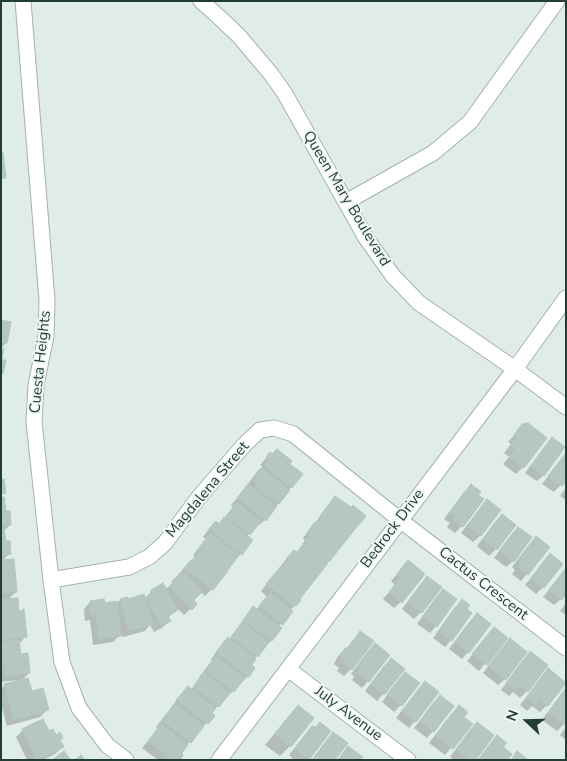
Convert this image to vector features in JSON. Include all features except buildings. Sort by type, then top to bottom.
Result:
[{"type":"street","name":"Cuesta Heights","points":[[23,1],[48,300],[46,336],[36,385],[34,422],[62,662],[79,708],[107,745],[126,760]]},
{"type":"street","name":"Queen Mary Boulevard","points":[[201,1],[239,36],[285,94],[366,238],[393,276],[419,303],[515,369],[566,407]]},
{"type":"street","points":[[346,202],[433,153],[470,122],[557,1]]},
{"type":"street","name":"Bedrock Drive","points":[[220,760],[515,369],[566,298]]},
{"type":"street","name":"Magdalena Street","points":[[51,580],[129,567],[149,558],[165,543],[199,497],[245,444],[260,430],[274,428],[292,434],[400,520]]},
{"type":"street","name":"Cactus Crescent","points":[[400,520],[566,648]]},
{"type":"street","name":"July Avenue","points":[[288,669],[408,760]]}]
